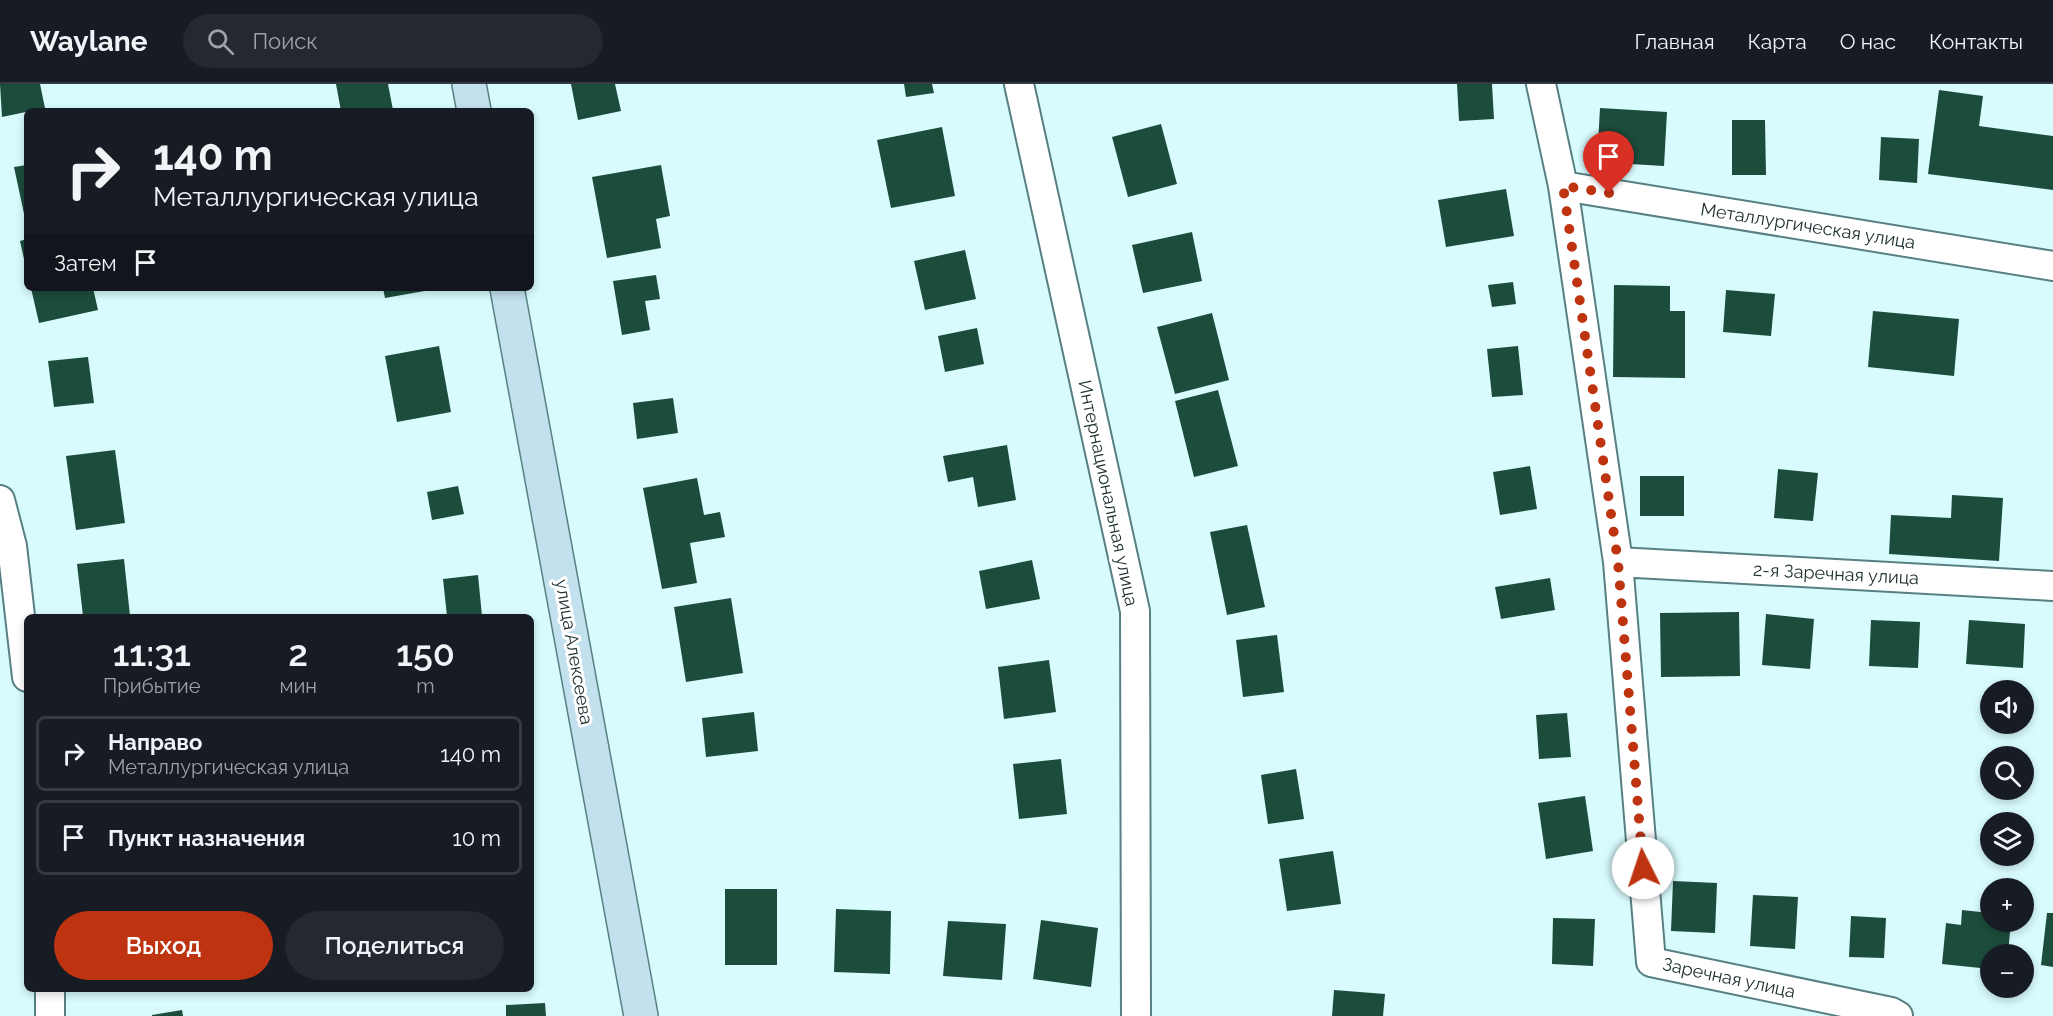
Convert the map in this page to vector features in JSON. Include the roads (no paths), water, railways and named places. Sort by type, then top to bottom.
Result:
[{"type":"main road","points":[[469,84],[473,108]]},
{"type":"main road","name":"улица Алексеева","points":[[508,291],[641,1016]]},
{"type":"street","name":"Интернациональная улица","points":[[1019,84],[1135,611],[1136,1016]]},
{"type":"street","name":"Заречная улица","points":[[1541,84],[1563,186],[1618,562],[1650,962],[1891,1012],[1898,1016]]},
{"type":"street","name":"Металлургическая улица","points":[[1563,186],[2053,266]]},
{"type":"street","points":[[0,500],[12,546],[24,650]]},
{"type":"street","name":"2-я Заречная улица","points":[[1618,562],[2053,586]]},
{"type":"street","points":[[50,992],[50,1016]]}]
